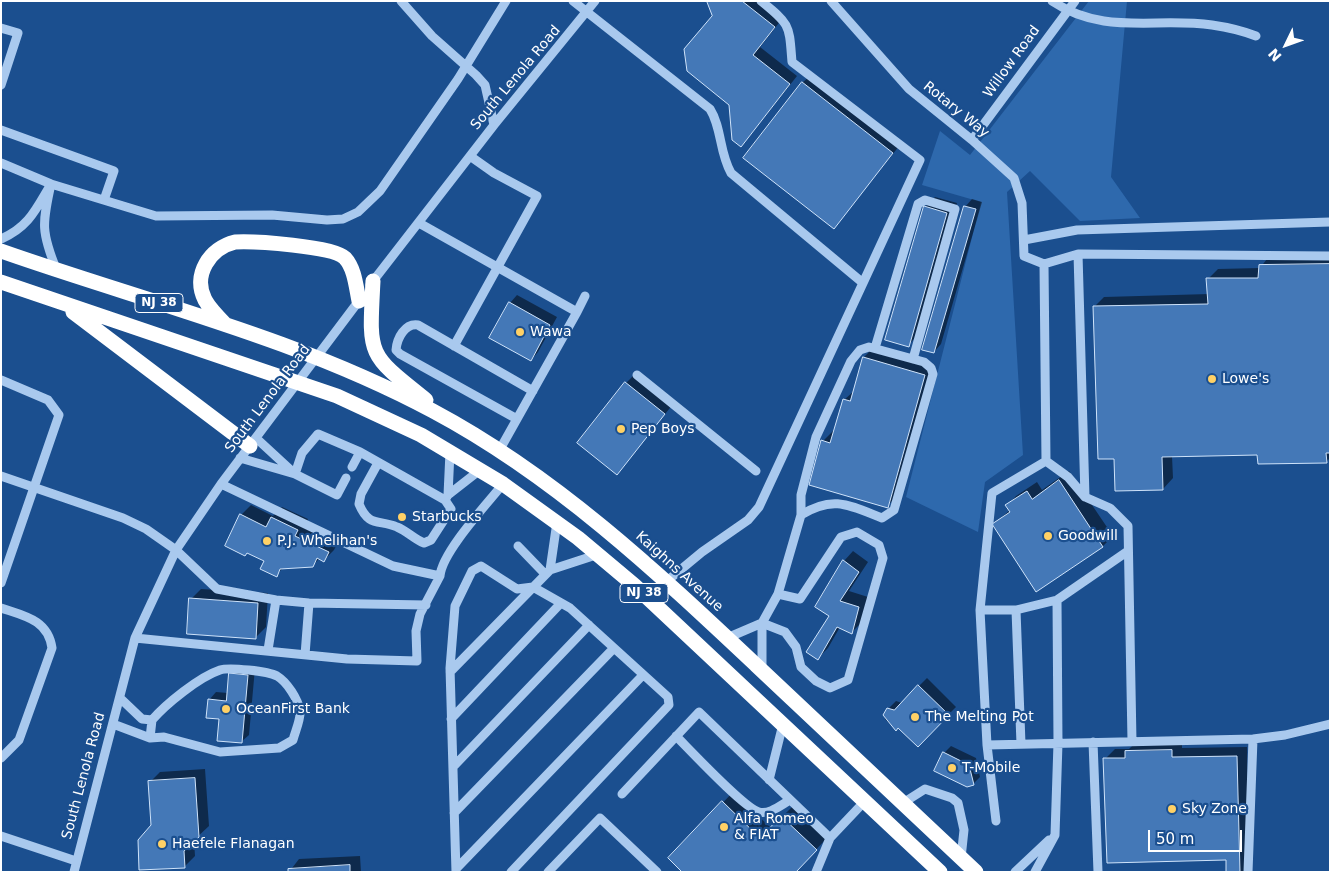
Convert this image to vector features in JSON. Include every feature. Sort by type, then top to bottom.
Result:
[{"type":"highway","points":[[226,326],[204,299],[201,278],[204,266],[210,256],[223,246],[235,242],[320,248],[338,253],[346,260],[352,270],[358,302]]},
{"type":"highway","name":"NJ 38","points":[[1,251],[316,358]]},
{"type":"highway","points":[[373,281],[371,336],[376,355],[389,370],[452,422]]},
{"type":"highway","name":"NJ 38","points":[[1,282],[298,382],[364,408],[450,452],[503,484],[599,554],[659,607],[936,870]]},
{"type":"highway","points":[[59,302],[253,442]]},
{"type":"highway","name":"Kaighns Avenue","points":[[316,358],[369,379],[452,422],[499,450],[592,518],[667,581],[976,872]]},
{"type":"street","points":[[401,1],[432,36],[485,85],[494,126]]},
{"type":"street","points":[[1,163],[52,184],[156,216],[272,215],[327,220],[343,219],[358,212],[380,191],[458,79],[465,65],[474,56],[506,1]]},
{"type":"street","points":[[573,1],[710,109],[715,118],[720,149],[731,173],[863,283]]},
{"type":"street","name":"South Lenola Road","points":[[74,872],[135,638],[176,550],[240,458],[373,281],[470,156],[595,1]]},
{"type":"street","points":[[667,581],[702,552],[748,520],[759,506],[920,160],[792,62],[789,30],[783,19],[761,1]]},
{"type":"street","name":"Rotary Way","points":[[831,1],[909,89],[972,140],[1014,178],[1022,203],[1024,256],[1044,264]]},
{"type":"street","points":[[1052,1],[1067,12],[1107,23],[1212,25],[1256,36]]},
{"type":"street","name":"Willow Road","points":[[972,140],[1075,1]]},
{"type":"street","points":[[1,28],[18,33],[4,68],[1,85]]},
{"type":"street","points":[[1,130],[114,171],[104,200]]},
{"type":"street","points":[[454,346],[537,196],[494,173],[470,156]]},
{"type":"street","points":[[1,239],[18,232],[28,222],[52,184]]},
{"type":"street","points":[[52,184],[43,225],[48,250],[57,271]]},
{"type":"street","points":[[876,348],[918,204],[925,200],[955,209],[913,359]]},
{"type":"street","points":[[1024,240],[1077,230],[1330,222]]},
{"type":"street","points":[[419,223],[576,312]]},
{"type":"street","points":[[1046,461],[1044,264],[1078,254],[1330,256]]},
{"type":"street","points":[[1078,254],[1085,497]]},
{"type":"street","points":[[499,450],[585,296]]},
{"type":"street","points":[[517,419],[396,350],[397,343],[403,332],[414,325],[533,390]]},
{"type":"street","points":[[762,671],[762,623],[778,594],[801,516],[801,495],[816,436],[851,361],[860,350],[870,347],[924,362],[931,368],[932,374],[894,510],[882,518],[837,502],[817,505],[801,516]]},
{"type":"street","points":[[637,375],[756,471]]},
{"type":"street","points":[[1,380],[48,400],[59,415],[1,583]]},
{"type":"street","points":[[295,474],[302,453],[318,434],[360,452],[446,497]]},
{"type":"street","points":[[253,442],[295,474]]},
{"type":"street","points":[[352,467],[360,452]]},
{"type":"street","points":[[378,463],[361,494],[359,504],[369,519],[376,523],[396,526],[424,543],[431,540],[451,509],[446,497],[450,452]]},
{"type":"street","points":[[240,458],[295,474],[337,495],[346,478]]},
{"type":"street","points":[[1046,461],[1068,477],[1085,497],[1110,508],[1128,526],[1132,741]]},
{"type":"street","points":[[996,821],[986,745],[980,610],[992,493],[1046,461]]},
{"type":"street","points":[[446,497],[480,470]]},
{"type":"street","points":[[1,476],[123,518],[146,529],[176,550],[217,589],[276,600],[309,603],[426,605]]},
{"type":"street","points":[[221,484],[393,566],[440,576]]},
{"type":"street","points":[[135,638],[347,659],[417,661],[416,631],[420,614],[440,576],[441,569],[463,534],[503,484]]},
{"type":"street","points":[[547,572],[557,522]]},
{"type":"street","points":[[727,638],[762,623],[785,632],[796,647],[801,667],[816,681],[830,688],[848,680],[883,558],[879,545],[857,532],[841,537],[800,599],[778,594]]},
{"type":"street","points":[[518,546],[547,572]]},
{"type":"street","points":[[980,610],[1016,610],[1057,600],[1128,551]]},
{"type":"street","points":[[450,672],[547,572],[599,554]]},
{"type":"street","points":[[456,870],[450,672],[455,606],[472,571],[481,566],[517,589],[533,587],[561,603],[589,625],[668,697],[669,705],[511,872]]},
{"type":"street","points":[[268,650],[276,600]]},
{"type":"street","points":[[1035,872],[1054,835],[1058,742],[1057,600]]},
{"type":"street","points":[[305,655],[309,603]]},
{"type":"street","points":[[451,719],[561,603]]},
{"type":"street","points":[[1,608],[29,618],[45,628],[50,637],[52,648],[19,740],[1,758]]},
{"type":"street","points":[[1016,610],[1021,744]]},
{"type":"street","points":[[453,767],[589,625]]},
{"type":"street","points":[[454,813],[614,648]]},
{"type":"street","points":[[113,724],[150,738],[164,737],[220,752],[280,748],[293,740],[300,712],[295,696],[277,676],[249,670],[220,670],[165,705],[152,720],[150,738]]},
{"type":"street","points":[[456,870],[643,674]]},
{"type":"street","points":[[120,698],[142,719],[152,720]]},
{"type":"street","points":[[622,794],[699,712],[830,838]]},
{"type":"street","points":[[769,780],[783,724]]},
{"type":"street","points":[[986,745],[1253,739],[1285,735],[1330,724]]},
{"type":"street","points":[[676,736],[727,787],[758,812],[767,813],[790,800]]},
{"type":"street","points":[[1248,872],[1253,739]]},
{"type":"street","points":[[1093,742],[1098,872]]},
{"type":"street","points":[[903,803],[926,789],[931,789],[958,803],[964,830],[961,858]]},
{"type":"street","points":[[816,872],[830,838],[865,801]]},
{"type":"street","points":[[548,872],[600,818],[657,872]]},
{"type":"street","points":[[1015,872],[1029,861],[1054,835]]},
{"type":"street","points":[[1,836],[76,861]]},
{"type":"shaded area","points":[[1089,1],[1127,1],[1111,177],[1140,218],[1080,221],[1030,171],[1007,192],[1023,455],[985,482],[978,532],[906,497],[981,202],[922,185],[940,131],[970,155]]},
{"type":"building","points":[[707,1],[742,1],[775,27],[753,55],[790,84],[741,147],[732,140],[729,105],[687,71],[684,49],[712,16]]},
{"type":"building","points":[[802,82],[893,153],[834,229],[743,158]]},
{"type":"building","points":[[924,206],[947,213],[909,347],[885,340]]},
{"type":"building","points":[[964,206],[976,209],[934,353],[922,350]]},
{"type":"building","name":"Lowe's","points":[[1330,264],[1330,453],[1326,453],[1327,463],[1258,464],[1257,455],[1162,457],[1163,490],[1115,491],[1114,459],[1098,459],[1093,306],[1208,304],[1206,278],[1258,278],[1259,265]]},
{"type":"building","name":"Wawa","points":[[509,302],[550,325],[531,361],[489,338]]},
{"type":"building","points":[[863,357],[925,375],[888,508],[809,485],[821,440],[830,443],[843,399],[850,401]]},
{"type":"building","name":"Pep Boys","points":[[625,382],[665,414],[617,475],[577,443]]},
{"type":"building","name":"Goodwill","points":[[1059,480],[1103,547],[1036,592],[992,524],[1010,512],[1005,505],[1027,491],[1032,499]]},
{"type":"building","name":"P.J. Whelihan's","points":[[240,514],[266,527],[271,517],[298,530],[295,536],[329,552],[324,562],[317,558],[313,567],[280,569],[277,577],[260,569],[264,561],[247,553],[245,556],[225,546]]},
{"type":"building","points":[[843,560],[859,572],[840,601],[859,607],[852,634],[837,627],[818,660],[806,652],[829,616],[815,607]]},
{"type":"building","points":[[189,598],[258,603],[256,639],[187,634]]},
{"type":"building","name":"OceanFirst Bank","points":[[229,673],[248,675],[242,743],[217,741],[219,719],[206,718],[208,699],[226,701]]},
{"type":"building","name":"The Melting Pot","points":[[918,685],[949,715],[918,747],[898,728],[896,731],[883,715],[887,708],[894,710]]},
{"type":"building","name":"Sky Zone","points":[[1172,750],[1172,757],[1237,756],[1240,872],[1226,872],[1226,860],[1107,863],[1103,758],[1125,758],[1125,751]]},
{"type":"building","name":"T-Mobile","points":[[943,752],[969,765],[974,785],[967,787],[934,771]]},
{"type":"building","points":[[195,778],[199,837],[184,851],[185,868],[139,870],[138,840],[151,825],[148,781]]},
{"type":"building","name":"Alfa Romeo & FIAT","points":[[722,801],[760,838],[781,816],[817,850],[796,872],[682,872],[668,858]]},
{"type":"building","points":[[350,865],[350,872],[288,872],[288,869]]},
{"type":"place","name":"Wawa","points":[[520,332]]},
{"type":"place","name":"Lowe's","points":[[1212,379]]},
{"type":"place","name":"Pep Boys","points":[[621,429]]},
{"type":"place","name":"Starbucks","points":[[402,517]]},
{"type":"place","name":"Goodwill","points":[[1048,536]]},
{"type":"place","name":"P.J. Whelihan's","points":[[267,541]]},
{"type":"place","name":"OceanFirst Bank","points":[[226,709]]},
{"type":"place","name":"The Melting Pot","points":[[915,717]]},
{"type":"place","name":"T-Mobile","points":[[952,768]]},
{"type":"place","name":"Sky Zone","points":[[1172,809]]},
{"type":"place","name":"Alfa Romeo & FIAT","points":[[724,827]]},
{"type":"place","name":"Haefele Flanagan","points":[[162,844]]}]
